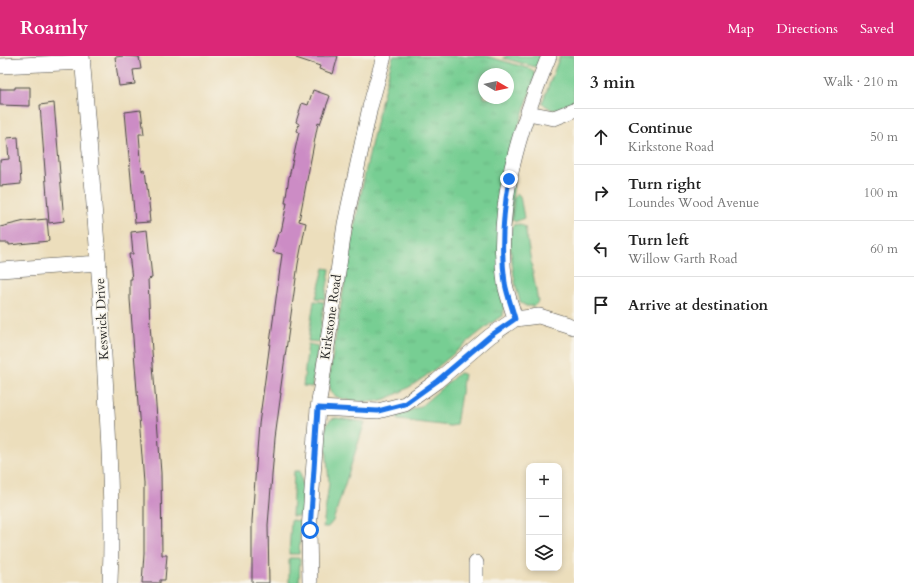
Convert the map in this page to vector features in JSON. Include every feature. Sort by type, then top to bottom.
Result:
[{"type":"street","name":"Kirkstone Road","points":[[310,583],[310,530],[318,408],[345,224],[370,108],[384,56]]},
{"type":"street","points":[[515,319],[505,284],[502,236],[504,214],[509,179],[528,113],[549,56]]},
{"type":"street","points":[[0,66],[83,59]]},
{"type":"street","name":"Keswick Drive","points":[[83,59],[99,263],[112,530],[110,583]]},
{"type":"street","points":[[528,113],[554,118],[574,110]]},
{"type":"street","points":[[0,270],[99,263]]},
{"type":"street","points":[[318,408],[378,411],[405,404],[437,381],[490,336],[515,319],[539,316],[574,327]]},
{"type":"street","points":[[476,563],[476,583]]},
{"type":"green space","points":[[393,56],[486,56],[531,69],[536,75],[518,128],[503,315],[430,373],[415,383],[385,399],[362,402],[339,398],[333,394],[330,388],[329,379],[356,216],[373,136]]},
{"type":"green space","points":[[507,56],[543,56],[539,68],[503,58]]},
{"type":"green space","points":[[560,56],[574,56],[574,100],[559,109],[552,110],[542,103]]},
{"type":"green space","points":[[517,193],[520,196],[524,218],[515,222],[512,219],[514,198]]},
{"type":"green space","points":[[520,224],[525,227],[538,302],[534,306],[526,306],[521,303],[514,276],[510,240],[511,231],[513,225]]},
{"type":"green space","points":[[324,268],[330,269],[325,299],[316,298]]},
{"type":"green space","points":[[314,301],[324,302],[319,342],[308,341]]},
{"type":"green space","points":[[308,344],[318,346],[312,387],[303,386]]},
{"type":"green space","points":[[459,373],[464,374],[456,425],[450,426],[398,420],[397,416],[421,406]]},
{"type":"green space","points":[[336,418],[365,422],[333,521],[328,527],[323,527],[329,483],[325,431],[327,424]]},
{"type":"green space","points":[[294,471],[300,471],[303,489],[302,516],[292,516]]},
{"type":"green space","points":[[291,520],[301,521],[299,554],[289,554]]},
{"type":"green space","points":[[289,558],[300,558],[299,583],[289,583]]},
{"type":"building","points":[[297,56],[338,56],[333,74],[319,69],[320,66],[296,58]]},
{"type":"building","points":[[115,57],[139,57],[141,69],[133,70],[135,84],[119,86]]},
{"type":"building","points":[[15,87],[30,87],[30,106],[0,105],[0,89],[15,89]]},
{"type":"building","points":[[313,90],[330,96],[320,124],[318,123],[299,221],[306,223],[298,264],[275,438],[268,525],[269,583],[252,583],[252,521],[259,424],[282,254],[273,252],[278,234],[281,232],[287,203],[285,203],[289,177],[299,132],[297,131],[299,124],[296,122],[302,103],[308,105]]},
{"type":"building","points":[[54,103],[64,221],[49,223],[40,105]]},
{"type":"building","points":[[141,110],[144,134],[139,134],[142,171],[145,170],[150,222],[135,223],[125,112]]},
{"type":"building","points":[[18,137],[21,184],[0,186],[0,160],[9,159],[7,138]]},
{"type":"building","points":[[47,219],[49,241],[9,245],[9,243],[0,243],[0,227],[25,221]]},
{"type":"building","points":[[147,230],[152,278],[148,279],[150,324],[161,473],[162,555],[167,555],[165,580],[160,580],[160,583],[142,583],[144,553],[144,483],[130,299],[130,279],[132,279],[129,254],[133,254],[131,232]]},
{"type":"route","points":[[310,530],[318,408],[378,411],[405,404],[437,381],[490,336],[515,319],[505,284],[502,236],[504,207],[509,179]]}]
